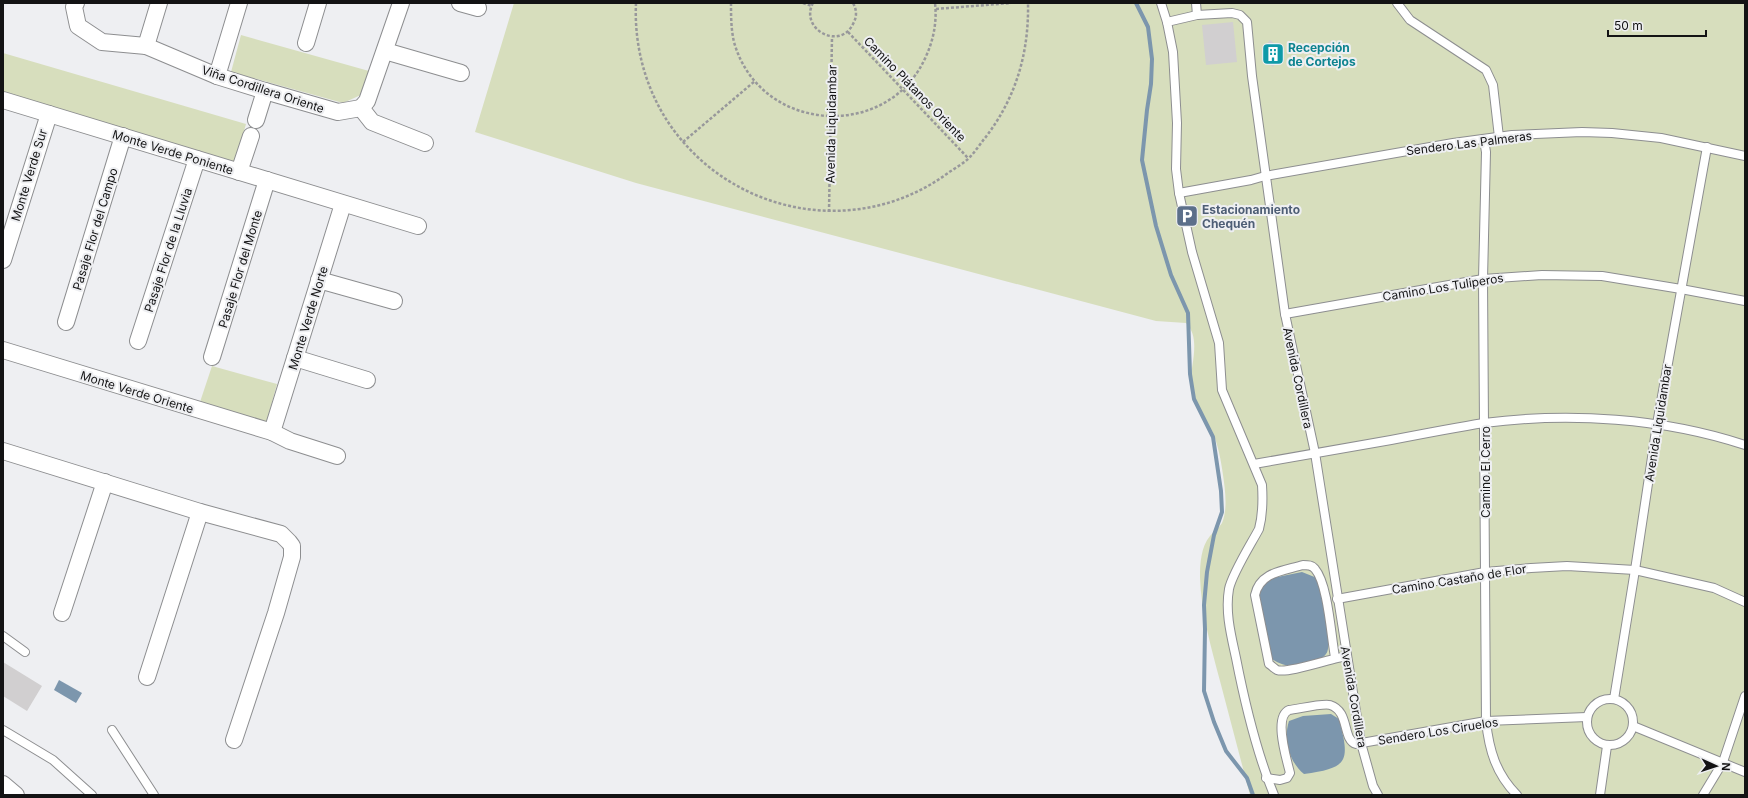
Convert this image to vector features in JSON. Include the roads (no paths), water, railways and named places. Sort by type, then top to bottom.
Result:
[{"type":"street","name":"Viña Cordillera Oriente","points":[[76,3],[74,7],[78,26],[102,42],[146,46],[217,76],[338,112],[361,108]]},
{"type":"street","points":[[146,46],[159,3]]},
{"type":"street","points":[[217,76],[239,3]]},
{"type":"street","points":[[306,43],[318,3]]},
{"type":"street","points":[[401,3],[366,101],[361,108],[372,122],[426,143]]},
{"type":"street","points":[[460,3],[478,8]]},
{"type":"street","points":[[385,50],[461,72]]},
{"type":"street","points":[[256,120],[265,91]]},
{"type":"street","name":"Monte Verde Poniente","points":[[3,100],[418,226]]},
{"type":"street","name":"Monte Verde Sur","points":[[3,260],[49,114]]},
{"type":"street","name":"Pasaje Flor del Campo","points":[[66,322],[123,136]]},
{"type":"street","points":[[239,172],[251,136]]},
{"type":"street","name":"Pasaje Flor de la Lluvia","points":[[138,341],[197,159]]},
{"type":"street","name":"Pasaje Flor del Monte","points":[[212,357],[267,180]]},
{"type":"street","name":"Monte Verde Norte","points":[[272,432],[343,204]]},
{"type":"street","points":[[319,280],[394,301]]},
{"type":"street","name":"Monte Verde Oriente","points":[[3,350],[272,432],[290,441],[337,456]]},
{"type":"street","points":[[295,358],[367,380]]},
{"type":"street","points":[[3,452],[200,512],[281,534],[289,542],[293,552],[276,613],[234,740]]},
{"type":"street","points":[[62,613],[105,482]]},
{"type":"street","points":[[147,677],[200,512]]},
{"type":"street","points":[[3,784],[16,795]]},
{"type":"lane","points":[[1161,3],[1167,22],[1173,52],[1176,123],[1175,156],[1179,193],[1192,252],[1219,344],[1222,390],[1262,485],[1263,512],[1259,529],[1230,587],[1227,612],[1241,686],[1266,778],[1274,795]]},
{"type":"lane","points":[[1167,22],[1197,15],[1196,3]]},
{"type":"lane","points":[[1398,3],[1410,20],[1486,70],[1494,85],[1499,137]]},
{"type":"lane","name":"Avenida Cordillera","points":[[1197,15],[1232,13],[1240,15],[1247,22],[1252,76],[1265,176],[1285,314],[1314,453],[1361,744],[1373,786],[1378,795]]},
{"type":"lane","name":"Sendero Las Palmeras","points":[[1179,193],[1251,180],[1265,176],[1452,143],[1484,140],[1512,135],[1582,132],[1612,133],[1661,138],[1745,156]]},
{"type":"lane","name":"Camino El Cerro","points":[[1484,140],[1486,152],[1483,279],[1486,721],[1494,763],[1499,773],[1517,795]]},
{"type":"lane","name":"Avenida Liquidambar","points":[[1614,699],[1657,424],[1707,147]]},
{"type":"lane","name":"Camino Los Tuliperos","points":[[1285,314],[1483,279],[1542,275],[1602,276],[1745,301]]},
{"type":"lane","points":[[1254,464],[1484,423],[1584,418],[1657,424],[1712,435],[1745,445]]},
{"type":"lane","points":[[1334,658],[1322,582],[1314,568],[1309,565],[1303,565],[1270,575],[1262,580],[1257,587],[1255,595],[1270,664],[1278,670],[1289,670],[1347,656]]},
{"type":"lane","name":"Camino Castaño de Flor","points":[[1337,599],[1485,572],[1567,566],[1635,570],[1714,588],[1745,602]]},
{"type":"lane","points":[[3,636],[25,652]]},
{"type":"lane","points":[[1703,795],[1723,762],[1745,696]]},
{"type":"lane","points":[[1614,699],[1626,705],[1633,718],[1633,726],[1628,737],[1624,741],[1613,746],[1607,746],[1595,740],[1590,735],[1587,717],[1590,710],[1599,702],[1614,699]]},
{"type":"lane","points":[[1266,778],[1280,780],[1287,778],[1290,773],[1281,725],[1285,711],[1329,705],[1338,710],[1344,720],[1349,739],[1352,742],[1361,744]]},
{"type":"lane","name":"Sendero Los Ciruelos","points":[[1361,744],[1486,721],[1587,717]]},
{"type":"lane","points":[[1633,726],[1745,772]]},
{"type":"lane","points":[[3,730],[53,760],[92,795]]},
{"type":"lane","points":[[112,730],[154,795]]},
{"type":"lane","points":[[1600,795],[1607,746]]},
{"type":"water","points":[[1302,572],[1317,578],[1326,618],[1328,649],[1322,658],[1307,664],[1289,666],[1272,659],[1259,598],[1259,586],[1267,579]]},
{"type":"water","points":[[59,680],[82,693],[76,703],[54,690]]},
{"type":"water","points":[[1331,714],[1339,719],[1345,753],[1342,760],[1338,765],[1330,769],[1304,774],[1294,763],[1287,743],[1287,728],[1289,721],[1303,716]]},
{"type":"waterway","points":[[1136,3],[1148,27],[1152,59],[1151,84],[1142,160],[1156,226],[1171,275],[1188,313],[1190,374],[1194,399],[1213,437],[1221,491],[1222,512],[1214,535],[1207,572],[1204,605],[1204,691],[1214,722],[1226,751],[1247,778],[1253,795]]},
{"type":"place","name":"Recepción de Cortejos","points":[[1273,54]]},
{"type":"place","name":"Estacionamiento Chequén","points":[[1187,216]]}]
